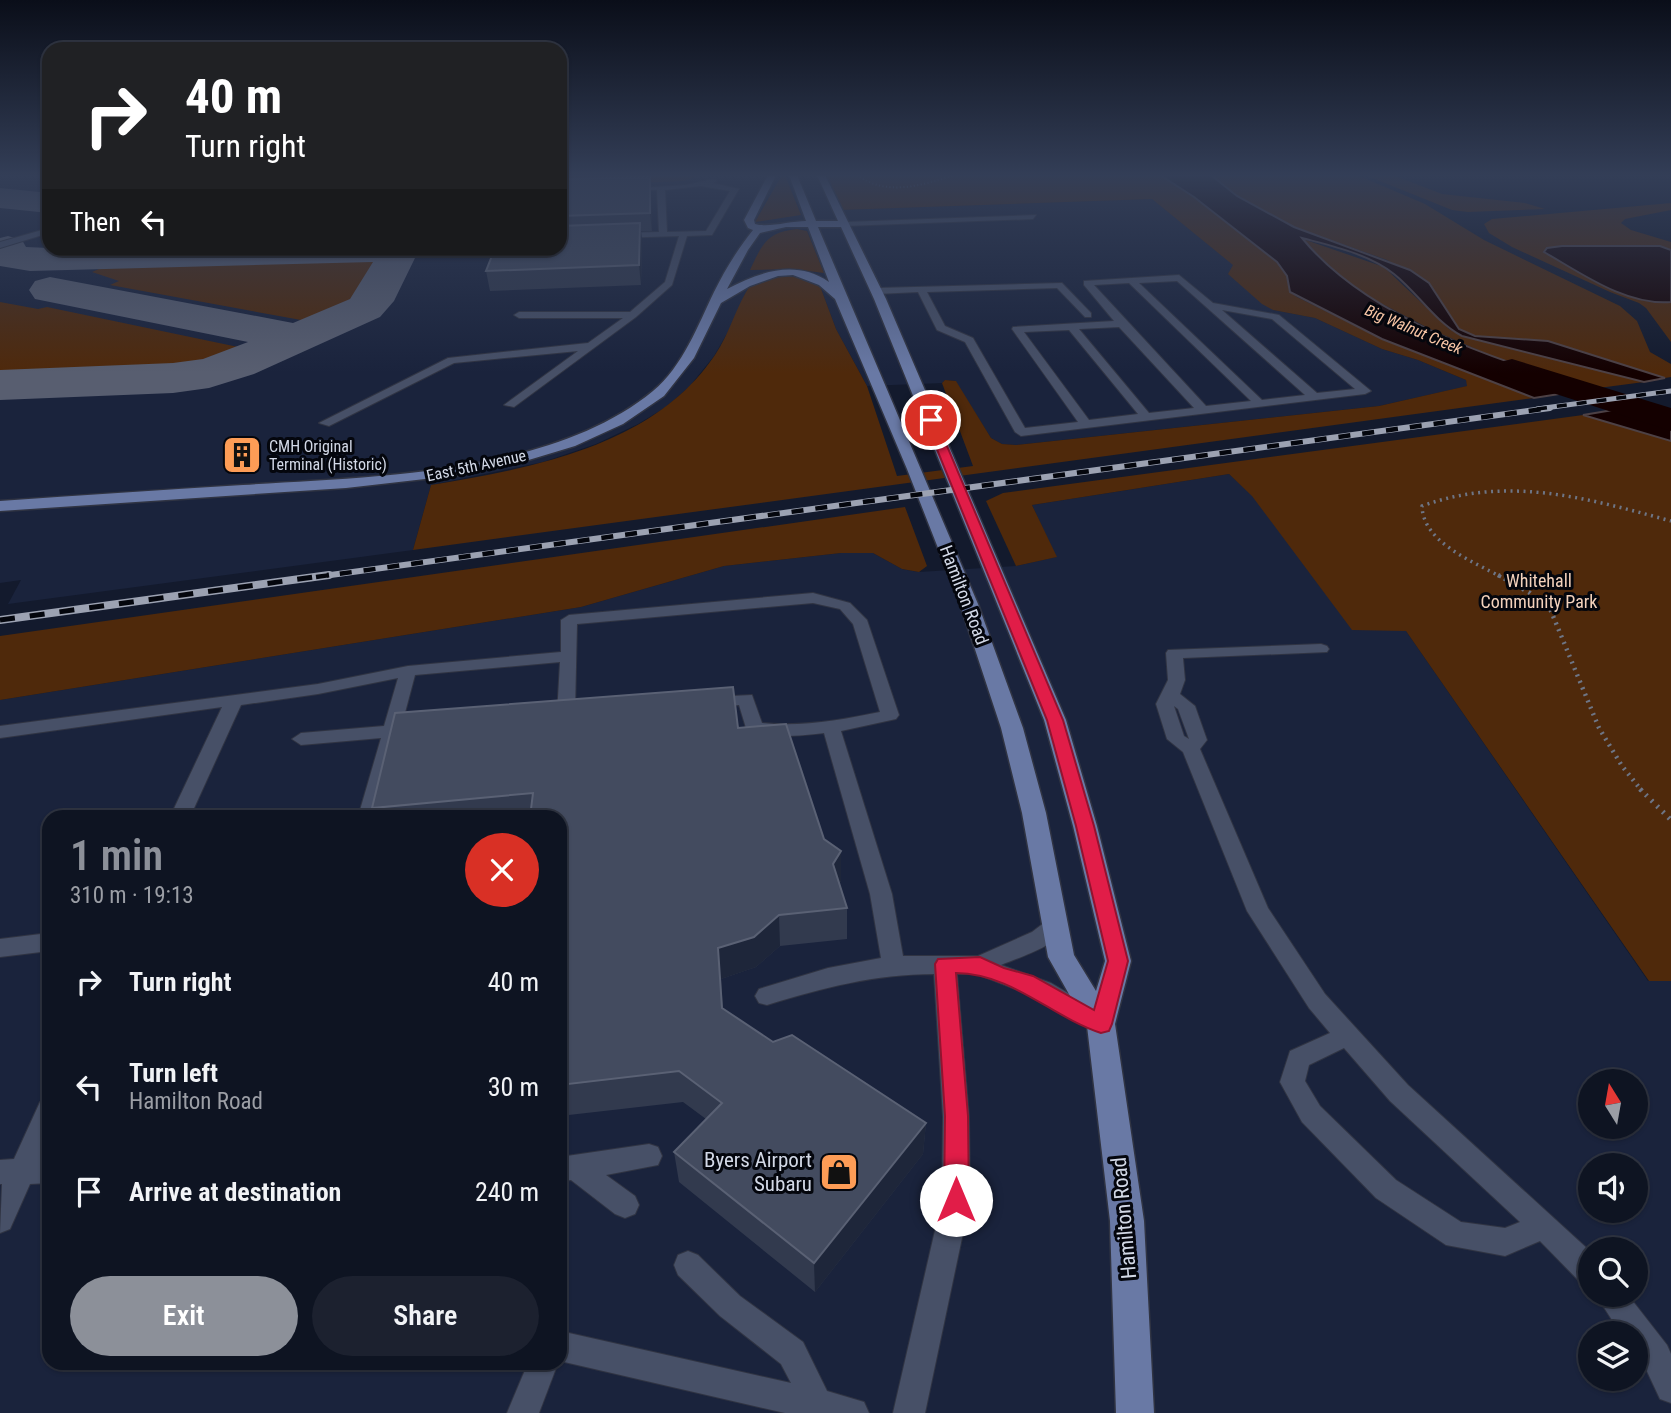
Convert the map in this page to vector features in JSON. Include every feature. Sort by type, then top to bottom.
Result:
[{"type":"main road","name":"East 5th Avenue","points":[[0,506],[405,478],[477,467],[544,450],[598,429],[658,394],[687,356],[740,253],[750,241]]},
{"type":"main road","name":"Hamilton Road","points":[[818,241],[969,604],[1013,728],[1034,813],[1061,957],[1101,1024]]},
{"type":"main road","name":"Hamilton Road","points":[[853,241],[877,291],[1055,720],[1085,826],[1118,961],[1101,1024],[1127,1221],[1135,1413]]},
{"type":"main road","points":[[715,301],[755,278],[787,272],[808,274],[822,279],[841,300]]},
{"type":"lane","points":[[510,405],[634,315],[669,283],[681,241]]},
{"type":"lane","points":[[1203,410],[1087,283],[1179,278],[1314,397]]},
{"type":"lane","points":[[1132,281],[1260,404]]},
{"type":"lane","points":[[877,291],[1059,285],[1088,315]]},
{"type":"lane","points":[[921,289],[941,328],[970,340],[1021,432],[1365,391],[1275,317],[1210,305]]},
{"type":"lane","points":[[519,315],[634,315]]},
{"type":"lane","points":[[1086,424],[1017,329],[1122,324]]},
{"type":"lane","points":[[1071,326],[1146,417]]},
{"type":"lane","points":[[325,423],[452,360],[592,346]]},
{"type":"lane","points":[[594,713],[560,716],[569,656],[569,620],[813,597],[845,606],[861,623],[890,715],[831,728],[782,732],[755,728],[746,699],[691,704]]},
{"type":"lane","points":[[1321,649],[1174,653],[1179,670],[1171,696],[1165,704],[1177,739],[1191,749],[1258,911],[1317,1001],[1399,1093],[1578,1260]]},
{"type":"lane","points":[[0,732],[318,689],[408,671],[569,656]]},
{"type":"lane","points":[[370,810],[408,671]]},
{"type":"lane","points":[[183,810],[234,701]]},
{"type":"lane","points":[[301,739],[432,727]]},
{"type":"lane","points":[[831,728],[881,894],[893,965]]},
{"type":"lane","points":[[768,996],[828,976],[893,965],[980,965],[1040,938],[1056,925]]},
{"type":"lane","points":[[0,948],[42,944]]},
{"type":"lane","points":[[909,1413],[956,1200],[956,1116],[945,964]]},
{"type":"lane","points":[[980,965],[999,975],[1043,990],[1101,1024]]},
{"type":"lane","points":[[1348,1035],[1299,1058],[1292,1082],[1311,1114],[1386,1189],[1456,1235],[1504,1242],[1543,1226]]},
{"type":"lane","points":[[0,1220],[42,1127]]},
{"type":"lane","points":[[568,1168],[649,1156]]},
{"type":"lane","points":[[568,1168],[625,1205]]},
{"type":"lane","points":[[688,1265],[730,1306],[792,1353],[817,1405]]},
{"type":"lane","points":[[1619,1307],[1656,1356],[1671,1388]]},
{"type":"lane","points":[[567,1348],[853,1413]]},
{"type":"lane","points":[[523,1413],[540,1370]]},
{"type":"path","points":[[1671,520],[1570,496],[1537,492],[1444,495],[1422,506],[1423,521],[1440,540],[1545,603],[1555,616],[1601,731],[1621,765],[1647,799],[1671,820]]},
{"type":"shaded area","points":[[0,241],[42,241],[42,256],[567,256],[567,241],[1204,241],[1234,265],[1273,310],[1315,318],[1382,349],[1418,360],[1466,380],[1468,386],[1379,406],[1016,445],[1002,444],[991,438],[955,381],[867,386],[836,329],[820,286],[796,276],[775,277],[745,294],[734,321],[714,356],[689,387],[666,407],[638,424],[596,444],[543,462],[431,485],[413,550],[8,604],[21,580],[0,583]]},
{"type":"shaded area","points":[[1229,474],[1406,631],[1648,981],[1671,981],[1671,1413],[0,1413],[0,700],[581,607],[724,566],[841,553],[873,553],[902,569],[919,572],[1016,566],[1056,557],[1032,505]]},
{"type":"green space","points":[[766,241],[811,241],[824,273],[793,269],[750,270]]},
{"type":"green space","points":[[1203,241],[1250,241],[1277,262],[1287,276],[1290,292],[1297,297],[1382,339],[1534,398],[413,550],[431,485],[548,461],[624,432],[659,412],[689,386],[715,355],[751,284],[775,277],[812,280],[820,286],[836,329],[867,386],[897,476],[973,466],[942,383],[945,380],[956,381],[991,438],[1002,444],[1016,445],[1379,406],[1467,386],[1466,380],[1418,360],[1382,349],[1315,318],[1273,310],[1262,304],[1228,274],[1233,265]]},
{"type":"green space","points":[[1303,241],[1384,267],[1449,329],[1462,336],[1644,382],[1591,389],[1501,360],[1430,329],[1369,297],[1343,279]]},
{"type":"green space","points":[[1333,241],[1486,241],[1620,306],[1637,321],[1650,352],[1671,364],[1671,377],[1665,378],[1548,342],[1475,336],[1459,329],[1429,283],[1387,260]]},
{"type":"green space","points":[[1502,241],[1671,242],[1671,250],[1660,246],[1547,248],[1590,277],[1621,293],[1637,299],[1671,302],[1671,342],[1646,308],[1639,303]]},
{"type":"green space","points":[[282,256],[379,258],[350,302],[330,314],[301,320],[110,285],[119,281],[92,272],[106,266],[131,262]]},
{"type":"green space","points":[[0,302],[38,309],[47,307],[243,348],[238,355],[228,360],[194,370],[0,379]]},
{"type":"green space","name":"Whitehall Community Park","points":[[1583,415],[1671,441],[1671,981],[1649,981],[1406,631],[1352,630],[1252,496],[1229,474],[1032,505],[1057,557],[1016,566],[986,501],[1003,493]]},
{"type":"green space","points":[[905,507],[927,566],[919,572],[902,569],[873,553],[841,553],[724,566],[581,607],[0,700],[0,636]]},
{"type":"water","points":[[1250,241],[1305,241],[1329,267],[1361,292],[1435,333],[1515,364],[1591,389],[1534,398],[1382,339],[1290,292],[1287,276],[1277,262]]},
{"type":"water","points":[[1312,241],[1332,241],[1410,270],[1429,283],[1459,329],[1475,336],[1548,341],[1665,378],[1644,382],[1462,336],[1443,323],[1394,274],[1373,261]]},
{"type":"water","points":[[1660,246],[1671,250],[1671,302],[1637,299],[1621,293],[1544,252],[1547,248]]},
{"type":"water","points":[[1643,405],[1671,414],[1671,441],[1583,415]]},
{"type":"building","points":[[567,241],[640,241],[639,265],[486,271],[492,256],[567,256]]},
{"type":"building","points":[[733,687],[738,728],[786,724],[824,839],[841,851],[833,864],[847,908],[779,915],[754,937],[718,948],[722,1008],[773,1042],[792,1035],[926,1123],[814,1263],[674,1152],[722,1103],[679,1071],[567,1084],[567,810],[531,810],[533,793],[372,808],[395,713]]},
{"type":"waterway","name":"Big Walnut Creek","points":[[1512,369],[1671,420]]},
{"type":"taxiway","points":[[8,248],[5,253],[12,257],[30,259],[128,256]]},
{"type":"taxiway","points":[[297,338],[365,308],[372,301],[395,258],[391,256]]},
{"type":"taxiway","points":[[50,290],[297,338]]},
{"type":"taxiway","points":[[0,385],[173,378],[209,373],[297,338]]},
{"type":"railway","points":[[1537,409],[1671,391]]},
{"type":"railway","points":[[316,577],[1550,408]]},
{"type":"railway","points":[[0,620],[329,575]]},
{"type":"place","name":"CMH Original Terminal (Historic)","points":[[242,455]]},
{"type":"place","name":"Byers Airport Subaru","points":[[839,1172]]},
{"type":"route","points":[[931,420],[1055,720],[1085,826],[1118,961],[1101,1024],[1026,982],[999,975],[980,965],[945,964],[956,1116],[956,1200]]}]
